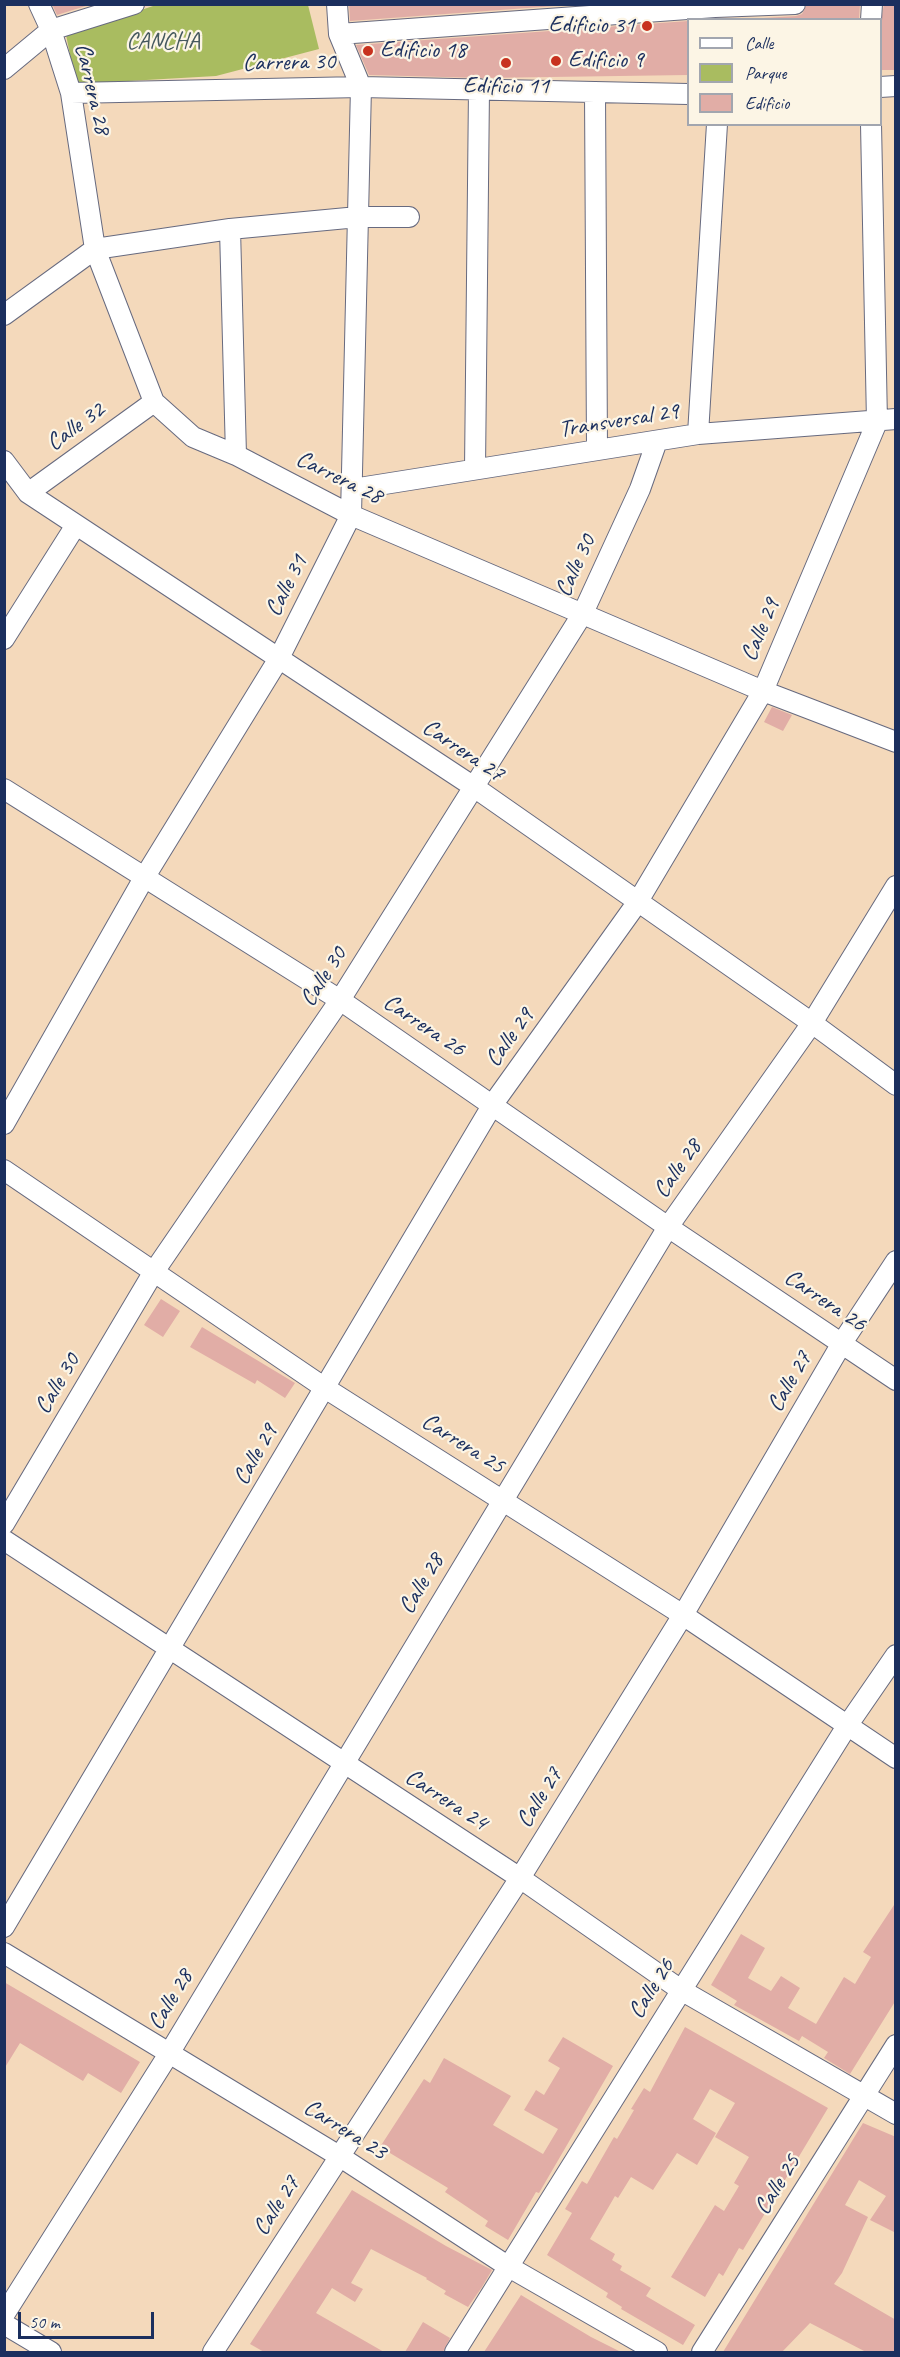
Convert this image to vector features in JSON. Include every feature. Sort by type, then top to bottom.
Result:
[{"type":"street","name":"Carrera 28","points":[[39,4],[51,30],[71,93],[95,249],[154,402],[194,437],[236,454],[351,515],[763,691],[896,742]]},
{"type":"street","points":[[4,69],[51,30],[134,4]]},
{"type":"street","name":"Calle 31","points":[[4,1124],[144,878],[278,660],[351,515],[361,87],[339,34],[337,4]]},
{"type":"street","points":[[339,34],[795,4]]},
{"type":"street","name":"Carrera 30","points":[[71,93],[361,87],[687,94]]},
{"type":"street","points":[[475,470],[479,89]]},
{"type":"street","points":[[595,92],[597,450]]},
{"type":"street","points":[[698,434],[717,126]]},
{"type":"street","name":"Calle 29","points":[[4,1927],[493,1104],[637,903],[763,691],[886,421],[871,126]]},
{"type":"street","points":[[4,315],[95,249],[230,230],[358,217],[409,217]]},
{"type":"street","points":[[230,230],[236,454]]},
{"type":"street","name":"Calle 32","points":[[28,493],[154,402]]},
{"type":"street","name":"Transversal 29","points":[[352,489],[698,434],[886,421]]},
{"type":"street","name":"Calle 30","points":[[4,1524],[153,1273],[340,1000],[583,613],[640,489],[657,441]]},
{"type":"street","name":"Carrera 27","points":[[4,461],[28,493],[278,660],[474,787],[812,1023],[896,1085]]},
{"type":"street","points":[[4,639],[76,525]]},
{"type":"street","name":"Carrera 26","points":[[4,789],[340,1000],[668,1227],[896,1380]]},
{"type":"street","name":"Calle 28","points":[[4,2315],[170,2052],[668,1227],[812,1023],[896,886]]},
{"type":"street","name":"Carrera 25","points":[[4,1170],[325,1388],[683,1615],[896,1758]]},
{"type":"street","name":"Calle 27","points":[[213,2352],[520,1878],[683,1615],[842,1343],[896,1261]]},
{"type":"street","name":"Carrera 24","points":[[4,1540],[520,1878],[681,1990],[896,2114]]},
{"type":"street","name":"Calle 26","points":[[455,2352],[847,1726],[896,1655]]},
{"type":"street","name":"Carrera 23","points":[[4,1953],[339,2156],[509,2267],[657,2352]]},
{"type":"street","name":"Calle 25","points":[[702,2352],[896,2045]]},
{"type":"street","points":[[4,2324],[51,2352]]},
{"type":"green space","name":"CANCHA","points":[[156,5],[308,5],[319,49],[216,76],[76,84],[66,35]]},
{"type":"building","points":[[52,4],[92,4],[57,15]]},
{"type":"building","points":[[349,4],[582,4],[350,21]]},
{"type":"building","points":[[807,4],[860,4],[859,18],[763,18],[802,14]]},
{"type":"building","points":[[884,4],[896,4],[896,70],[882,70],[882,18]]},
{"type":"building","points":[[687,21],[687,75],[481,78],[369,75],[356,45]]},
{"type":"building","points":[[772,707],[792,715],[783,731],[764,722]]},
{"type":"building","points":[[161,1299],[180,1311],[163,1337],[144,1325]]},
{"type":"building","points":[[202,1327],[295,1383],[285,1398],[257,1380],[255,1384],[190,1347]]},
{"type":"building","points":[[896,1902],[896,2000],[850,2074],[824,2058],[828,2052],[802,2036],[799,2041],[734,2005],[737,2001],[711,1985],[741,1934],[765,1948],[748,1978],[771,1991],[781,1976],[800,1988],[788,2008],[816,2024],[844,1977],[855,1984],[871,1957],[863,1952]]},
{"type":"building","points":[[4,1982],[140,2062],[121,2093],[88,2073],[83,2081],[20,2043],[4,2069]]},
{"type":"building","points":[[685,2027],[828,2108],[743,2250],[739,2248],[723,2276],[719,2273],[705,2297],[671,2277],[715,2205],[724,2211],[739,2186],[734,2183],[749,2157],[715,2137],[735,2103],[710,2089],[693,2119],[716,2133],[697,2165],[677,2153],[653,2190],[631,2177],[618,2198],[615,2196],[590,2239],[615,2254],[612,2260],[622,2266],[620,2270],[651,2288],[646,2296],[695,2325],[683,2345],[621,2309],[622,2307],[606,2297],[608,2293],[547,2255],[572,2213],[565,2209],[582,2181],[587,2184],[614,2137],[617,2139],[644,2088],[650,2092]]},
{"type":"building","points":[[563,2037],[613,2066],[539,2193],[536,2192],[508,2240],[485,2226],[488,2221],[445,2192],[448,2188],[380,2147],[424,2079],[430,2083],[444,2058],[511,2096],[493,2125],[543,2154],[558,2129],[524,2110],[536,2090],[544,2095],[560,2068],[548,2061]]},
{"type":"building","points":[[863,2123],[896,2137],[896,2233],[870,2220],[886,2196],[859,2180],[845,2205],[868,2217],[842,2273],[834,2284],[896,2320],[896,2352],[866,2352],[810,2323],[782,2352],[723,2352]]},
{"type":"building","points":[[352,2190],[446,2246],[492,2270],[482,2287],[468,2307],[444,2294],[446,2291],[427,2278],[371,2249],[351,2283],[363,2289],[355,2302],[332,2288],[316,2313],[384,2352],[264,2352],[250,2344]]},
{"type":"building","points":[[521,2295],[591,2337],[621,2352],[484,2352]]},
{"type":"building","points":[[423,2322],[450,2338],[443,2352],[405,2352]]},
{"type":"place","name":"Edificio 31","points":[[647,26]]},
{"type":"place","name":"Edificio 18","points":[[368,51]]},
{"type":"place","name":"Edificio 9","points":[[556,61]]},
{"type":"place","name":"Edificio 11","points":[[506,63]]}]
